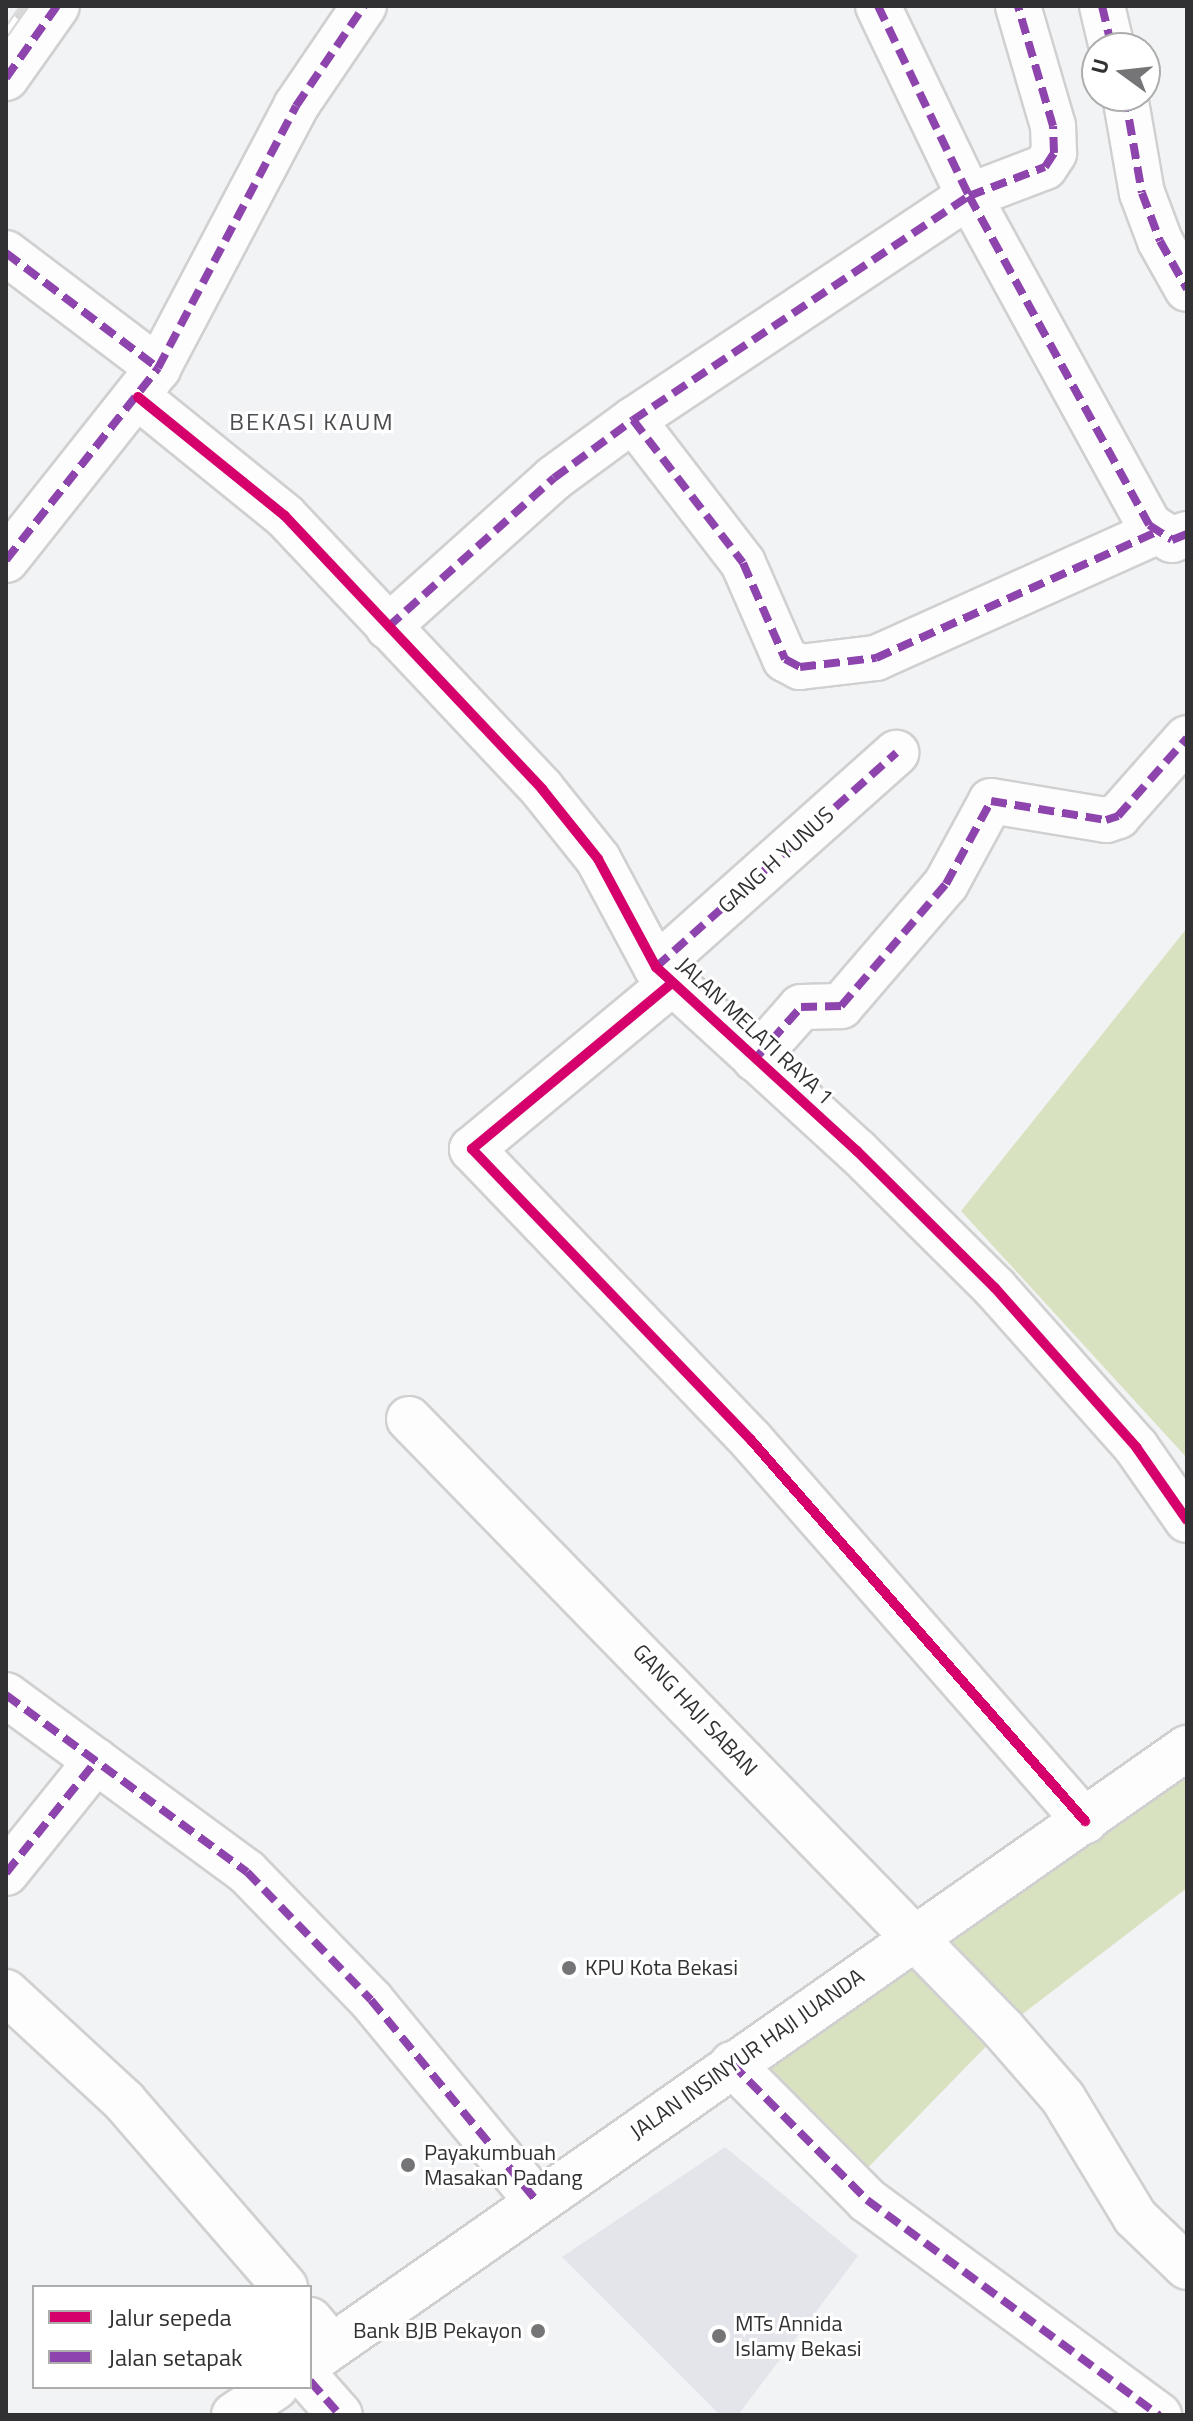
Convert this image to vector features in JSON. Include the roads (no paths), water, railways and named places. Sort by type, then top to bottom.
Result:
[{"type":"street","points":[[6,78],[57,6]]},
{"type":"street","points":[[6,560],[148,382],[296,106],[364,6]]},
{"type":"street","points":[[633,420],[743,563],[785,659],[800,667],[876,658],[1172,533],[969,196],[878,6]]},
{"type":"street","points":[[388,627],[554,478],[633,420],[969,196],[1035,173],[1054,153],[1053,126],[1018,6]]},
{"type":"street","points":[[1102,6],[1108,32]]},
{"type":"street","points":[[1128,112],[1142,193],[1187,289]]},
{"type":"street","name":"JALAN MELATI RAYA 1","points":[[6,253],[148,382],[285,516],[575,826],[615,886],[664,975],[995,1288],[1136,1447],[1187,1520]]},
{"type":"street","points":[[755,1059],[801,1007],[841,1006],[946,884],[991,801],[1106,820],[1124,809],[1187,738]]},
{"type":"street","name":"GANG H YUNUS","points":[[896,753],[664,975],[472,1149],[751,1440],[1085,1821]]},
{"type":"street","name":"GANG HAJI SABAN","points":[[409,1419],[637,1648],[912,1940],[1003,2029],[1063,2098],[1135,2217],[1187,2267]]},
{"type":"street","points":[[6,1695],[247,1872],[371,2000],[536,2200]]},
{"type":"street","name":"JALAN INSINYUR HAJI JUANDA","points":[[315,2352],[1187,1748]]},
{"type":"street","points":[[6,1873],[96,1761]]},
{"type":"street","points":[[6,1992],[124,2101],[283,2285]]},
{"type":"street","points":[[732,2064],[867,2200],[1159,2415]]},
{"type":"street","points":[[315,2352],[340,2415]]},
{"type":"street","points":[[234,2415],[273,2389]]},
{"type":"railway","points":[[6,32],[24,6]]},
{"type":"place","name":"KPU Kota Bekasi","points":[[569,1968]]},
{"type":"place","name":"Payakumbuah Masakan Padang","points":[[408,2165]]},
{"type":"place","name":"Bank BJB Pekayon","points":[[538,2331]]},
{"type":"place","name":"MTs Annida Islamy Bekasi","points":[[719,2336]]},
{"type":"district","name":"BEKASI KAUM","points":[[312,422]]}]
